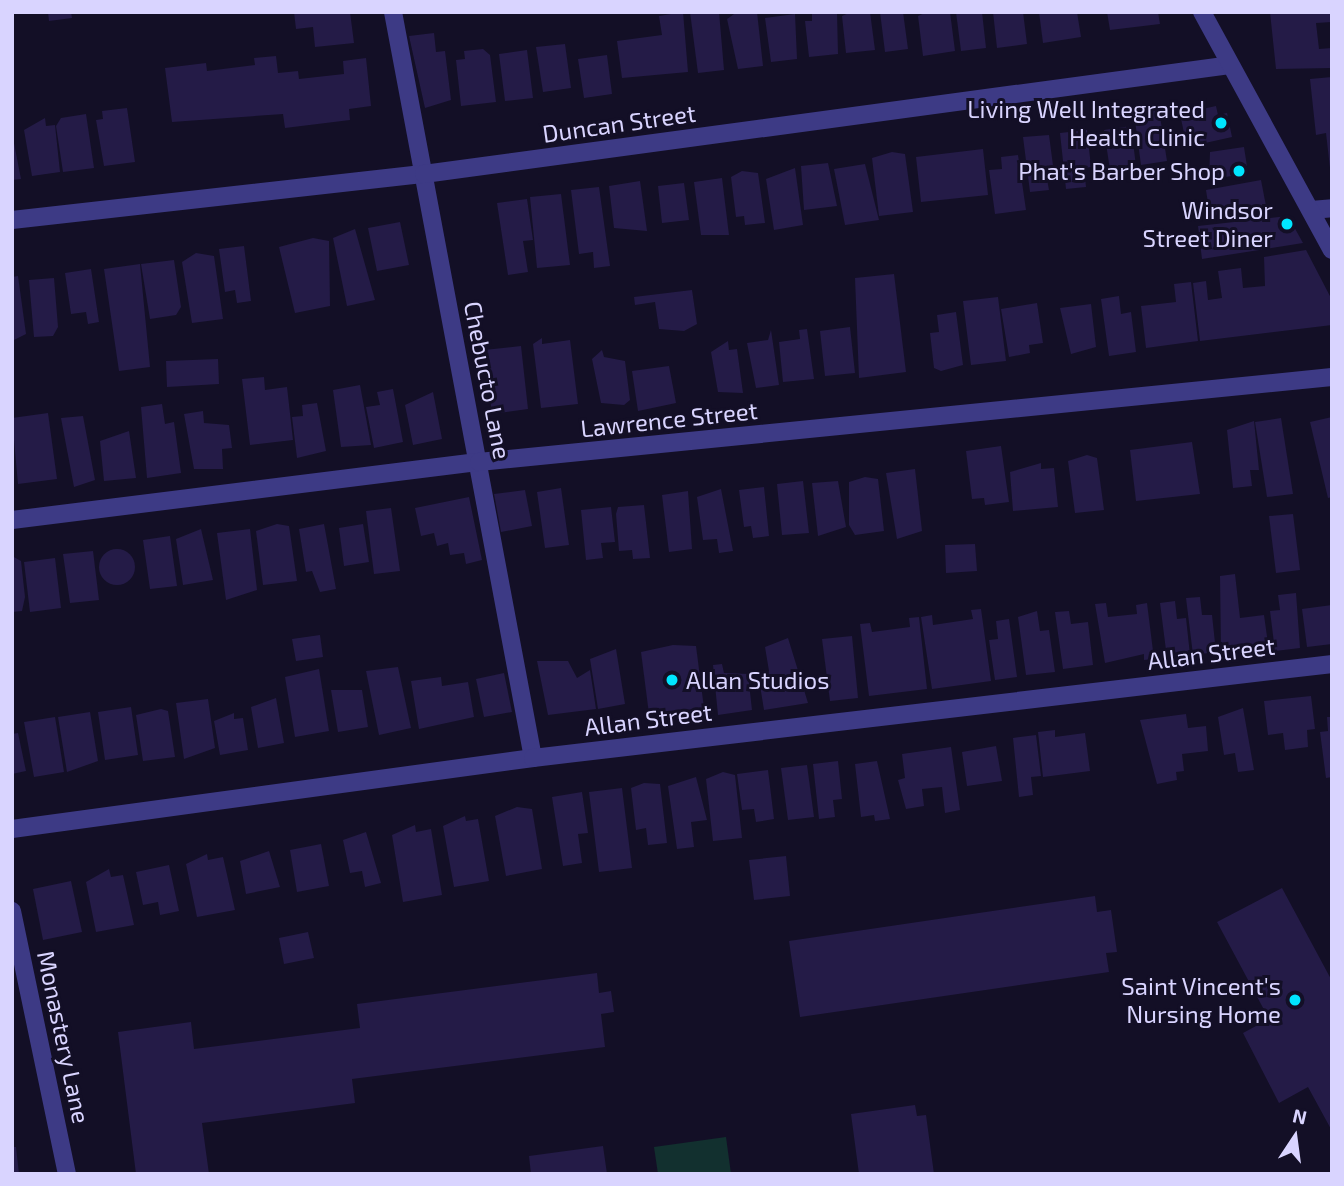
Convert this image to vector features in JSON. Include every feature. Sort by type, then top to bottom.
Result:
[{"type":"street","name":"Chebucto Lane","points":[[393,12],[533,758]]},
{"type":"street","points":[[1202,12],[1332,250]]},
{"type":"street","name":"Duncan Street","points":[[12,220],[424,174],[1230,65]]},
{"type":"street","points":[[1311,210],[1332,208]]},
{"type":"street","name":"Lawrence Street","points":[[12,520],[479,462],[1332,377]]},
{"type":"street","name":"Allan Street","points":[[12,828],[533,758],[1332,664]]},
{"type":"street","name":"Monastery Lane","points":[[12,911],[67,1174]]},
{"type":"green space","points":[[726,1137],[731,1174],[658,1174],[654,1147]]},
{"type":"building","points":[[48,12],[71,12],[72,18],[49,21]]},
{"type":"building","points":[[294,12],[350,12],[354,43],[315,47],[313,27],[296,29]]},
{"type":"building","points":[[683,12],[688,72],[622,78],[617,41],[662,35],[659,16]]},
{"type":"building","points":[[690,12],[719,12],[724,70],[698,73]]},
{"type":"building","points":[[737,12],[757,12],[763,66],[738,69],[727,19]]},
{"type":"building","points":[[812,12],[837,12],[838,54],[809,57],[805,21],[812,21]]},
{"type":"building","points":[[851,12],[870,12],[875,50],[846,53],[842,16]]},
{"type":"building","points":[[880,12],[903,12],[908,49],[885,52]]},
{"type":"building","points":[[927,12],[950,12],[955,51],[923,56],[918,16]]},
{"type":"building","points":[[956,12],[982,12],[986,48],[961,51]]},
{"type":"building","points":[[993,12],[1023,12],[1027,44],[997,48]]},
{"type":"building","points":[[1039,12],[1077,12],[1081,37],[1043,43]]},
{"type":"building","points":[[1107,12],[1158,12],[1160,24],[1110,30]]},
{"type":"building","points":[[1270,12],[1332,12],[1332,22],[1316,23],[1319,49],[1332,48],[1332,68],[1276,69]]},
{"type":"building","points":[[795,14],[797,59],[771,62],[765,18]]},
{"type":"building","points":[[434,33],[436,52],[445,51],[451,100],[425,108],[409,36]]},
{"type":"building","points":[[565,44],[571,88],[543,92],[536,47]]},
{"type":"building","points":[[483,49],[490,55],[496,102],[461,106],[456,60],[465,59],[464,51]]},
{"type":"building","points":[[527,50],[533,98],[505,101],[499,54]]},
{"type":"building","points":[[607,55],[612,94],[584,98],[578,59]]},
{"type":"building","points":[[276,56],[278,73],[298,71],[299,79],[344,74],[343,61],[366,58],[371,106],[349,109],[350,120],[285,128],[283,114],[172,122],[165,68],[206,63],[207,71],[255,65],[254,58]]},
{"type":"building","points":[[1332,77],[1330,168],[1326,133],[1316,135],[1310,79]]},
{"type":"building","points":[[1216,106],[1218,115],[1227,113],[1232,137],[1187,147],[1180,114]]},
{"type":"building","points":[[127,108],[135,162],[104,166],[96,120],[103,119],[102,111]]},
{"type":"building","points":[[1159,110],[1167,161],[1141,165],[1134,113]]},
{"type":"building","points":[[86,114],[94,168],[63,172],[56,126],[61,118]]},
{"type":"building","points":[[45,118],[46,126],[55,125],[60,172],[32,176],[24,130]]},
{"type":"building","points":[[1131,126],[1136,166],[1110,170],[1104,130]]},
{"type":"building","points":[[1087,130],[1091,167],[1084,168],[1086,187],[1066,189],[1060,133]]},
{"type":"building","points":[[12,133],[21,179],[12,180]]},
{"type":"building","points":[[1049,135],[1054,173],[1046,174],[1049,190],[1030,192],[1023,137]]},
{"type":"building","points":[[1244,147],[1248,173],[1209,180],[1210,152]]},
{"type":"building","points":[[983,149],[988,195],[921,202],[916,157]]},
{"type":"building","points":[[892,152],[905,154],[913,212],[879,216],[872,158]]},
{"type":"building","points":[[1018,155],[1026,210],[995,214],[989,170],[1002,169],[1001,157]]},
{"type":"building","points":[[828,163],[837,206],[804,210],[801,166]]},
{"type":"building","points":[[865,164],[879,220],[845,225],[834,169]]},
{"type":"building","points":[[795,168],[803,225],[774,230],[766,179]]},
{"type":"building","points":[[742,171],[758,173],[765,223],[745,225],[744,216],[736,217],[731,177]]},
{"type":"building","points":[[722,178],[729,235],[701,235],[694,182]]},
{"type":"building","points":[[1261,180],[1266,206],[1210,216],[1206,190]]},
{"type":"building","points":[[640,181],[647,231],[614,228],[609,186]]},
{"type":"building","points":[[684,183],[689,220],[662,223],[658,186]]},
{"type":"building","points":[[599,187],[610,266],[594,268],[593,252],[579,254],[571,190]]},
{"type":"building","points":[[561,194],[570,265],[537,268],[530,197]]},
{"type":"building","points":[[527,199],[533,240],[523,241],[528,272],[508,275],[497,203]]},
{"type":"building","points":[[1288,216],[1303,243],[1202,259],[1198,226]]},
{"type":"building","points":[[400,222],[409,265],[377,271],[368,228]]},
{"type":"building","points":[[355,229],[375,300],[347,306],[333,238]]},
{"type":"building","points":[[313,238],[329,241],[330,306],[295,313],[279,247]]},
{"type":"building","points":[[244,246],[251,301],[237,303],[235,290],[225,292],[219,249]]},
{"type":"building","points":[[1306,250],[1332,300],[1332,325],[1200,341],[1193,283],[1206,281],[1208,300],[1222,298],[1218,271],[1241,268],[1243,288],[1265,286],[1264,257]]},
{"type":"building","points":[[196,253],[214,256],[223,319],[192,323],[182,262]]},
{"type":"building","points":[[174,260],[181,307],[176,315],[150,319],[141,264]]},
{"type":"building","points":[[140,264],[150,367],[119,371],[104,269]]},
{"type":"building","points":[[91,269],[99,322],[88,324],[86,312],[71,314],[65,273]]},
{"type":"building","points":[[894,274],[906,372],[859,378],[855,278]]},
{"type":"building","points":[[18,276],[26,334],[12,341],[12,277]]},
{"type":"building","points":[[54,278],[58,327],[53,336],[34,337],[29,280]]},
{"type":"building","points":[[1191,282],[1198,341],[1146,348],[1141,306],[1176,302],[1174,284]]},
{"type":"building","points":[[692,290],[697,324],[684,331],[659,329],[655,302],[635,305],[634,297]]},
{"type":"building","points":[[1119,296],[1121,314],[1131,312],[1136,352],[1109,356],[1101,299]]},
{"type":"building","points":[[998,297],[1006,361],[971,365],[963,301]]},
{"type":"building","points":[[1037,303],[1043,343],[1029,345],[1030,353],[1009,357],[1001,309]]},
{"type":"building","points":[[1091,304],[1096,347],[1071,354],[1060,308]]},
{"type":"building","points":[[956,312],[963,365],[941,371],[934,368],[930,333],[939,332],[937,315]]},
{"type":"building","points":[[850,327],[855,373],[825,376],[820,331]]},
{"type":"building","points":[[807,329],[814,379],[783,382],[779,342],[800,339],[799,330]]},
{"type":"building","points":[[771,330],[779,385],[756,388],[747,343],[768,340]]},
{"type":"building","points":[[542,338],[542,344],[570,340],[578,404],[541,408],[533,344]]},
{"type":"building","points":[[728,341],[729,350],[737,349],[743,393],[718,392],[711,352]]},
{"type":"building","points":[[521,346],[528,409],[492,414],[484,350]]},
{"type":"building","points":[[602,350],[604,357],[625,361],[630,400],[624,405],[601,403],[592,359]]},
{"type":"building","points":[[218,359],[219,384],[167,387],[166,361]]},
{"type":"building","points":[[669,366],[676,403],[638,411],[632,371]]},
{"type":"building","points":[[264,377],[265,390],[287,387],[293,440],[250,445],[242,379]]},
{"type":"building","points":[[360,385],[371,445],[341,447],[333,390]]},
{"type":"building","points":[[393,389],[403,442],[374,448],[366,407],[380,405],[377,392]]},
{"type":"building","points":[[433,392],[442,439],[413,445],[405,405]]},
{"type":"building","points":[[317,403],[326,451],[297,458],[292,417],[303,416],[302,405]]},
{"type":"building","points":[[162,404],[165,424],[174,422],[181,473],[147,478],[141,407]]},
{"type":"building","points":[[203,411],[204,423],[229,425],[232,448],[222,449],[223,469],[194,469],[184,414]]},
{"type":"building","points":[[48,413],[57,479],[18,484],[12,418]]},
{"type":"building","points":[[83,416],[95,480],[74,487],[61,418]]},
{"type":"building","points":[[1332,417],[1332,497],[1328,498],[1310,422]]},
{"type":"building","points":[[1281,418],[1293,494],[1267,497],[1255,422]]},
{"type":"building","points":[[1254,421],[1259,470],[1250,470],[1252,486],[1233,488],[1227,430]]},
{"type":"building","points":[[129,431],[136,478],[104,481],[100,441]]},
{"type":"building","points":[[1192,442],[1200,494],[1136,501],[1130,450]]},
{"type":"building","points":[[1001,446],[1009,502],[985,505],[984,498],[972,499],[966,451]]},
{"type":"building","points":[[1087,455],[1097,458],[1104,510],[1075,513],[1068,461]]},
{"type":"building","points":[[1041,463],[1041,469],[1054,468],[1058,507],[1013,511],[1010,472]]},
{"type":"building","points":[[915,469],[922,531],[897,539],[886,473]]},
{"type":"building","points":[[865,477],[878,479],[884,531],[855,535],[849,525],[849,482]]},
{"type":"building","points":[[803,481],[809,533],[782,535],[777,484]]},
{"type":"building","points":[[838,481],[846,527],[818,536],[812,483]]},
{"type":"building","points":[[764,487],[769,536],[753,538],[751,526],[744,527],[739,490]]},
{"type":"building","points":[[561,488],[569,545],[545,548],[537,492]]},
{"type":"building","points":[[721,489],[733,551],[719,553],[717,539],[703,540],[697,497]]},
{"type":"building","points":[[525,490],[532,526],[501,532],[494,494]]},
{"type":"building","points":[[688,491],[692,549],[669,552],[662,495]]},
{"type":"building","points":[[469,497],[482,560],[466,564],[464,553],[450,555],[448,543],[437,546],[434,533],[421,536],[415,508]]},
{"type":"building","points":[[644,505],[650,558],[633,559],[632,550],[619,551],[616,514],[618,507]]},
{"type":"building","points":[[611,507],[615,542],[601,543],[603,558],[586,560],[581,510]]},
{"type":"building","points":[[391,508],[400,571],[374,574],[366,511]]},
{"type":"building","points":[[1293,514],[1300,570],[1276,573],[1269,516]]},
{"type":"building","points":[[277,524],[289,526],[297,581],[263,585],[256,531]]},
{"type":"building","points":[[324,524],[336,589],[320,592],[312,571],[306,572],[299,529]]},
{"type":"building","points":[[363,524],[369,562],[344,566],[339,528]]},
{"type":"building","points":[[201,529],[213,580],[183,585],[176,539]]},
{"type":"building","points":[[250,529],[257,590],[226,600],[217,533]]},
{"type":"building","points":[[170,536],[177,586],[150,589],[143,540]]},
{"type":"building","points":[[975,544],[977,571],[946,573],[945,545]]},
{"type":"building","points":[[117,549],[130,554],[135,567],[130,580],[117,585],[104,580],[99,567],[104,554]]},
{"type":"building","points":[[93,551],[99,600],[70,603],[63,554]]},
{"type":"building","points":[[12,556],[21,561],[25,597],[22,611],[12,612]]},
{"type":"building","points":[[55,558],[61,608],[30,612],[24,562]]},
{"type":"building","points":[[1235,574],[1240,618],[1264,615],[1269,651],[1221,651],[1220,576]]},
{"type":"building","points":[[1296,593],[1300,648],[1275,651],[1270,611],[1280,610],[1278,595]]},
{"type":"building","points":[[1200,597],[1202,615],[1212,615],[1216,652],[1193,655],[1186,598]]},
{"type":"building","points":[[1175,601],[1177,619],[1186,618],[1190,655],[1167,658],[1160,603]]},
{"type":"building","points":[[1106,603],[1108,617],[1137,614],[1136,605],[1147,603],[1154,659],[1144,660],[1144,654],[1105,663],[1095,604]]},
{"type":"building","points":[[1332,605],[1332,644],[1307,647],[1302,609]]},
{"type":"building","points":[[981,609],[991,681],[932,689],[921,617],[932,615],[933,625],[973,619],[971,610]]},
{"type":"building","points":[[1037,611],[1040,631],[1049,630],[1055,672],[1026,675],[1018,617]]},
{"type":"building","points":[[1069,611],[1071,624],[1088,622],[1093,665],[1063,669],[1055,612]]},
{"type":"building","points":[[919,617],[927,689],[869,696],[860,624],[870,623],[872,632],[910,627],[909,618]]},
{"type":"building","points":[[1009,619],[1017,677],[995,680],[989,640],[998,639],[996,621]]},
{"type":"building","points":[[320,635],[323,657],[296,661],[292,639]]},
{"type":"building","points":[[852,636],[858,698],[830,701],[822,639]]},
{"type":"building","points":[[788,638],[808,703],[764,710],[758,673],[769,671],[765,647]]},
{"type":"building","name":"Allan Studios","points":[[673,645],[696,646],[704,708],[649,714],[641,652]]},
{"type":"building","points":[[616,649],[625,704],[598,709],[590,659]]},
{"type":"building","points":[[537,661],[568,661],[577,678],[590,670],[596,709],[548,715]]},
{"type":"building","points":[[722,664],[724,673],[748,674],[752,710],[718,715],[713,665]]},
{"type":"building","points":[[398,667],[411,728],[379,735],[366,671]]},
{"type":"building","points":[[319,669],[329,731],[295,737],[285,677]]},
{"type":"building","points":[[504,673],[512,712],[484,717],[476,679]]},
{"type":"building","points":[[441,677],[442,686],[468,682],[474,717],[419,729],[411,681]]},
{"type":"building","points":[[331,690],[362,690],[368,727],[338,732]]},
{"type":"building","points":[[1311,696],[1315,729],[1307,730],[1308,747],[1285,750],[1283,733],[1268,735],[1264,701]]},
{"type":"building","points":[[276,698],[284,743],[258,748],[251,707]]},
{"type":"building","points":[[208,699],[215,748],[184,759],[176,703]]},
{"type":"building","points":[[131,707],[138,755],[105,760],[98,712]]},
{"type":"building","points":[[1243,708],[1254,770],[1238,772],[1235,753],[1224,755],[1218,717]]},
{"type":"building","points":[[161,709],[168,711],[175,757],[143,761],[136,715]]},
{"type":"building","points":[[90,712],[98,761],[67,772],[58,717]]},
{"type":"building","points":[[234,713],[234,719],[243,718],[248,750],[220,755],[214,721]]},
{"type":"building","points":[[1186,714],[1188,728],[1206,726],[1208,751],[1182,754],[1184,771],[1176,772],[1177,780],[1157,784],[1140,720]]},
{"type":"building","points":[[55,717],[64,772],[34,777],[24,722]]},
{"type":"building","points":[[1327,717],[1332,717],[1332,777],[1326,778],[1320,732],[1328,731]]},
{"type":"building","points":[[1055,730],[1055,737],[1085,733],[1090,771],[1043,777],[1038,732]]},
{"type":"building","points":[[18,733],[26,771],[12,774],[12,734]]},
{"type":"building","points":[[1036,735],[1041,776],[1031,777],[1033,795],[1019,797],[1013,738]]},
{"type":"building","points":[[996,746],[1002,781],[967,786],[962,752]]},
{"type":"building","points":[[951,747],[960,810],[945,813],[942,787],[922,789],[924,806],[906,809],[898,780],[905,778],[902,754]]},
{"type":"building","points":[[838,761],[842,799],[833,800],[835,817],[819,819],[813,764]]},
{"type":"building","points":[[877,761],[890,819],[875,821],[874,815],[861,817],[855,764]]},
{"type":"building","points":[[807,765],[814,817],[788,820],[781,768]]},
{"type":"building","points":[[768,770],[774,819],[756,822],[754,809],[742,810],[737,774]]},
{"type":"building","points":[[723,772],[735,775],[742,838],[713,841],[706,779]]},
{"type":"building","points":[[696,777],[707,820],[691,822],[694,847],[677,849],[668,786]]},
{"type":"building","points":[[644,783],[660,784],[667,843],[648,845],[646,828],[636,830],[631,788]]},
{"type":"building","points":[[622,788],[632,868],[599,872],[589,792]]},
{"type":"building","points":[[582,792],[588,833],[578,834],[582,863],[563,866],[552,797]]},
{"type":"building","points":[[517,807],[532,809],[542,869],[506,876],[495,816]]},
{"type":"building","points":[[465,816],[466,821],[478,819],[489,881],[454,887],[443,826]]},
{"type":"building","points":[[415,825],[416,832],[431,829],[442,895],[403,902],[392,835]]},
{"type":"building","points":[[366,832],[381,883],[365,887],[362,871],[350,873],[343,840]]},
{"type":"building","points":[[321,844],[329,886],[297,892],[290,850]]},
{"type":"building","points":[[269,851],[280,887],[246,894],[240,861]]},
{"type":"building","points":[[207,854],[208,860],[223,857],[235,910],[197,917],[186,864]]},
{"type":"building","points":[[786,856],[790,896],[754,900],[749,860]]},
{"type":"building","points":[[169,865],[179,911],[160,915],[158,902],[143,905],[136,872]]},
{"type":"building","points":[[109,869],[111,877],[123,875],[134,925],[96,932],[86,882]]},
{"type":"building","points":[[71,881],[82,932],[43,940],[33,889]]},
{"type":"building","name":"Saint Vincent's Nursing Home","points":[[1282,888],[1332,981],[1332,1131],[1308,1087],[1279,1103],[1243,1033],[1269,1019],[1217,922]]},
{"type":"building","points":[[1095,896],[1097,912],[1111,910],[1117,952],[1106,953],[1109,972],[800,1017],[789,941]]},
{"type":"building","points":[[308,932],[314,958],[284,964],[279,938]]},
{"type":"building","points":[[597,973],[599,993],[611,991],[614,1012],[601,1014],[605,1047],[352,1079],[355,1103],[202,1123],[209,1174],[136,1174],[118,1032],[191,1022],[194,1049],[360,1028],[357,1004]]},
{"type":"building","points":[[915,1105],[917,1116],[926,1115],[934,1174],[859,1174],[851,1114]]},
{"type":"building","points":[[603,1146],[607,1174],[531,1174],[529,1156]]},
{"type":"building","points":[[12,1147],[16,1147],[19,1174],[12,1174]]},
{"type":"place","name":"Living Well Integrated Health Clinic","points":[[1221,123]]},
{"type":"place","name":"Phat's Barber Shop","points":[[1239,171]]},
{"type":"place","name":"Windsor Street Diner","points":[[1287,224]]},
{"type":"place","name":"Allan Studios","points":[[672,680]]},
{"type":"place","name":"Saint Vincent's Nursing Home","points":[[1295,1000]]}]
